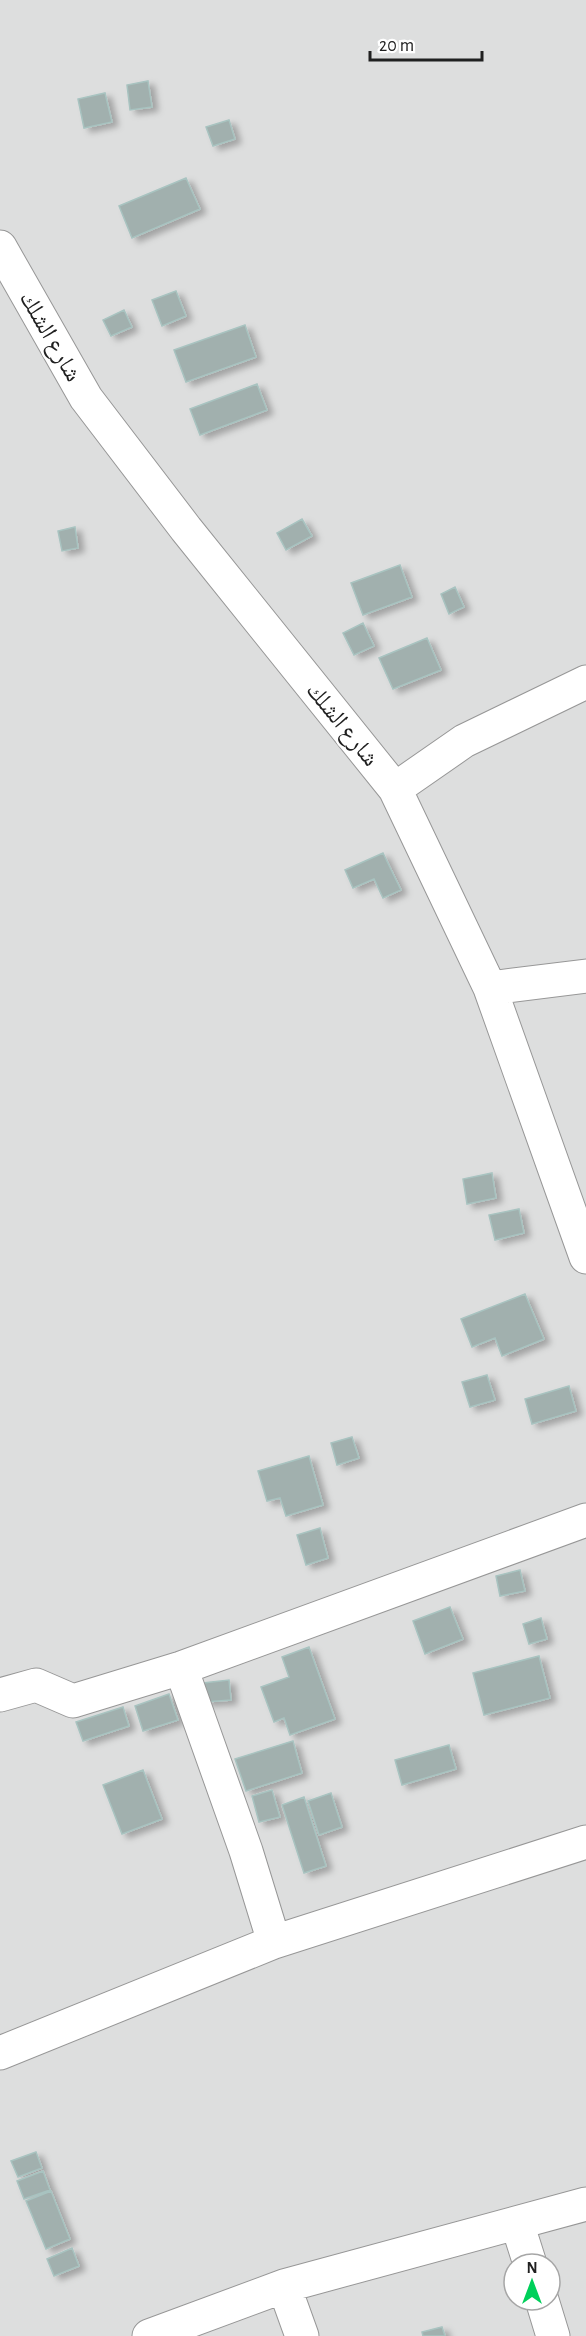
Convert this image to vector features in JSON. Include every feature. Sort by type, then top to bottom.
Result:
[{"type":"street","name":"شارع الشلك","points":[[0,247],[86,398],[186,529],[395,789],[490,988],[586,1257]]},
{"type":"street","points":[[395,789],[464,741],[586,682]]},
{"type":"street","points":[[490,988],[586,976]]},
{"type":"street","points":[[0,1695],[36,1684],[73,1701],[181,1668],[586,1520]]},
{"type":"street","points":[[181,1668],[246,1851],[274,1942]]},
{"type":"street","points":[[0,2053],[274,1942],[586,1842]]},
{"type":"street","points":[[149,2336],[284,2286],[586,2204]]},
{"type":"street","points":[[517,2223],[526,2252]]},
{"type":"street","points":[[284,2286],[302,2336]]},
{"type":"street","points":[[546,2312],[553,2336]]},
{"type":"shaded area","points":[[0,0],[586,0],[586,2336],[0,2336]]},
{"type":"building","points":[[148,81],[152,107],[130,110],[127,85]]},
{"type":"building","points":[[105,93],[112,122],[84,128],[78,99]]},
{"type":"building","points":[[229,120],[235,139],[213,146],[206,127]]},
{"type":"building","points":[[186,178],[200,209],[132,238],[119,206]]},
{"type":"building","points":[[176,291],[186,316],[162,326],[152,300]]},
{"type":"building","points":[[124,310],[132,327],[111,336],[103,320]]},
{"type":"building","points":[[245,325],[256,357],[186,382],[174,350]]},
{"type":"building","points":[[257,384],[267,410],[200,435],[190,409]]},
{"type":"building","points":[[302,519],[312,536],[286,550],[277,533]]},
{"type":"building","points":[[75,527],[78,548],[62,551],[58,531]]},
{"type":"building","points":[[400,565],[412,597],[363,615],[351,583]]},
{"type":"building","points":[[455,587],[464,607],[449,614],[441,594]]},
{"type":"building","points":[[363,623],[374,646],[354,655],[343,633]]},
{"type":"building","points":[[427,638],[441,670],[393,689],[379,658]]},
{"type":"building","points":[[383,853],[401,890],[383,898],[374,879],[353,888],[345,870]]},
{"type":"building","points":[[492,1173],[496,1198],[467,1204],[463,1179]]},
{"type":"building","points":[[519,1209],[524,1233],[495,1240],[489,1215]]},
{"type":"building","points":[[525,1294],[544,1339],[502,1356],[495,1338],[472,1347],[461,1319]]},
{"type":"building","points":[[487,1375],[495,1400],[470,1407],[462,1382]]},
{"type":"building","points":[[569,1386],[576,1411],[532,1424],[525,1399]]},
{"type":"building","points":[[352,1437],[359,1458],[337,1465],[331,1443]]},
{"type":"building","points":[[309,1456],[323,1505],[286,1516],[280,1498],[267,1501],[258,1471]]},
{"type":"building","points":[[320,1528],[328,1558],[306,1565],[297,1535]]},
{"type":"building","points":[[520,1570],[525,1591],[500,1596],[496,1576]]},
{"type":"building","points":[[450,1607],[463,1639],[425,1654],[413,1621]]},
{"type":"building","points":[[541,1618],[547,1639],[529,1644],[523,1624]]},
{"type":"building","points":[[309,1647],[335,1719],[290,1735],[284,1718],[274,1722],[261,1687],[289,1677],[282,1657]]},
{"type":"building","points":[[539,1656],[550,1698],[484,1715],[473,1673]]},
{"type":"building","points":[[229,1680],[231,1700],[205,1702],[203,1683]]},
{"type":"building","points":[[169,1694],[178,1720],[143,1731],[135,1706]]},
{"type":"building","points":[[123,1707],[129,1726],[83,1741],[76,1722]]},
{"type":"building","points":[[293,1741],[302,1773],[246,1791],[235,1759]]},
{"type":"building","points":[[449,1745],[456,1769],[402,1785],[395,1760]]},
{"type":"building","points":[[143,1770],[162,1819],[122,1834],[103,1785]]},
{"type":"building","points":[[272,1790],[280,1817],[259,1822],[252,1796]]},
{"type":"building","points":[[331,1793],[342,1827],[319,1835],[308,1801]]},
{"type":"building","points":[[304,1797],[326,1866],[304,1873],[282,1805]]},
{"type":"building","points":[[36,2152],[42,2168],[18,2177],[11,2161]]},
{"type":"building","points":[[43,2171],[50,2190],[24,2199],[17,2181]]},
{"type":"building","points":[[51,2191],[70,2239],[46,2249],[26,2201]]},
{"type":"building","points":[[72,2248],[79,2266],[54,2276],[47,2259]]},
{"type":"building","points":[[442,2327],[445,2336],[423,2336],[422,2332]]}]
